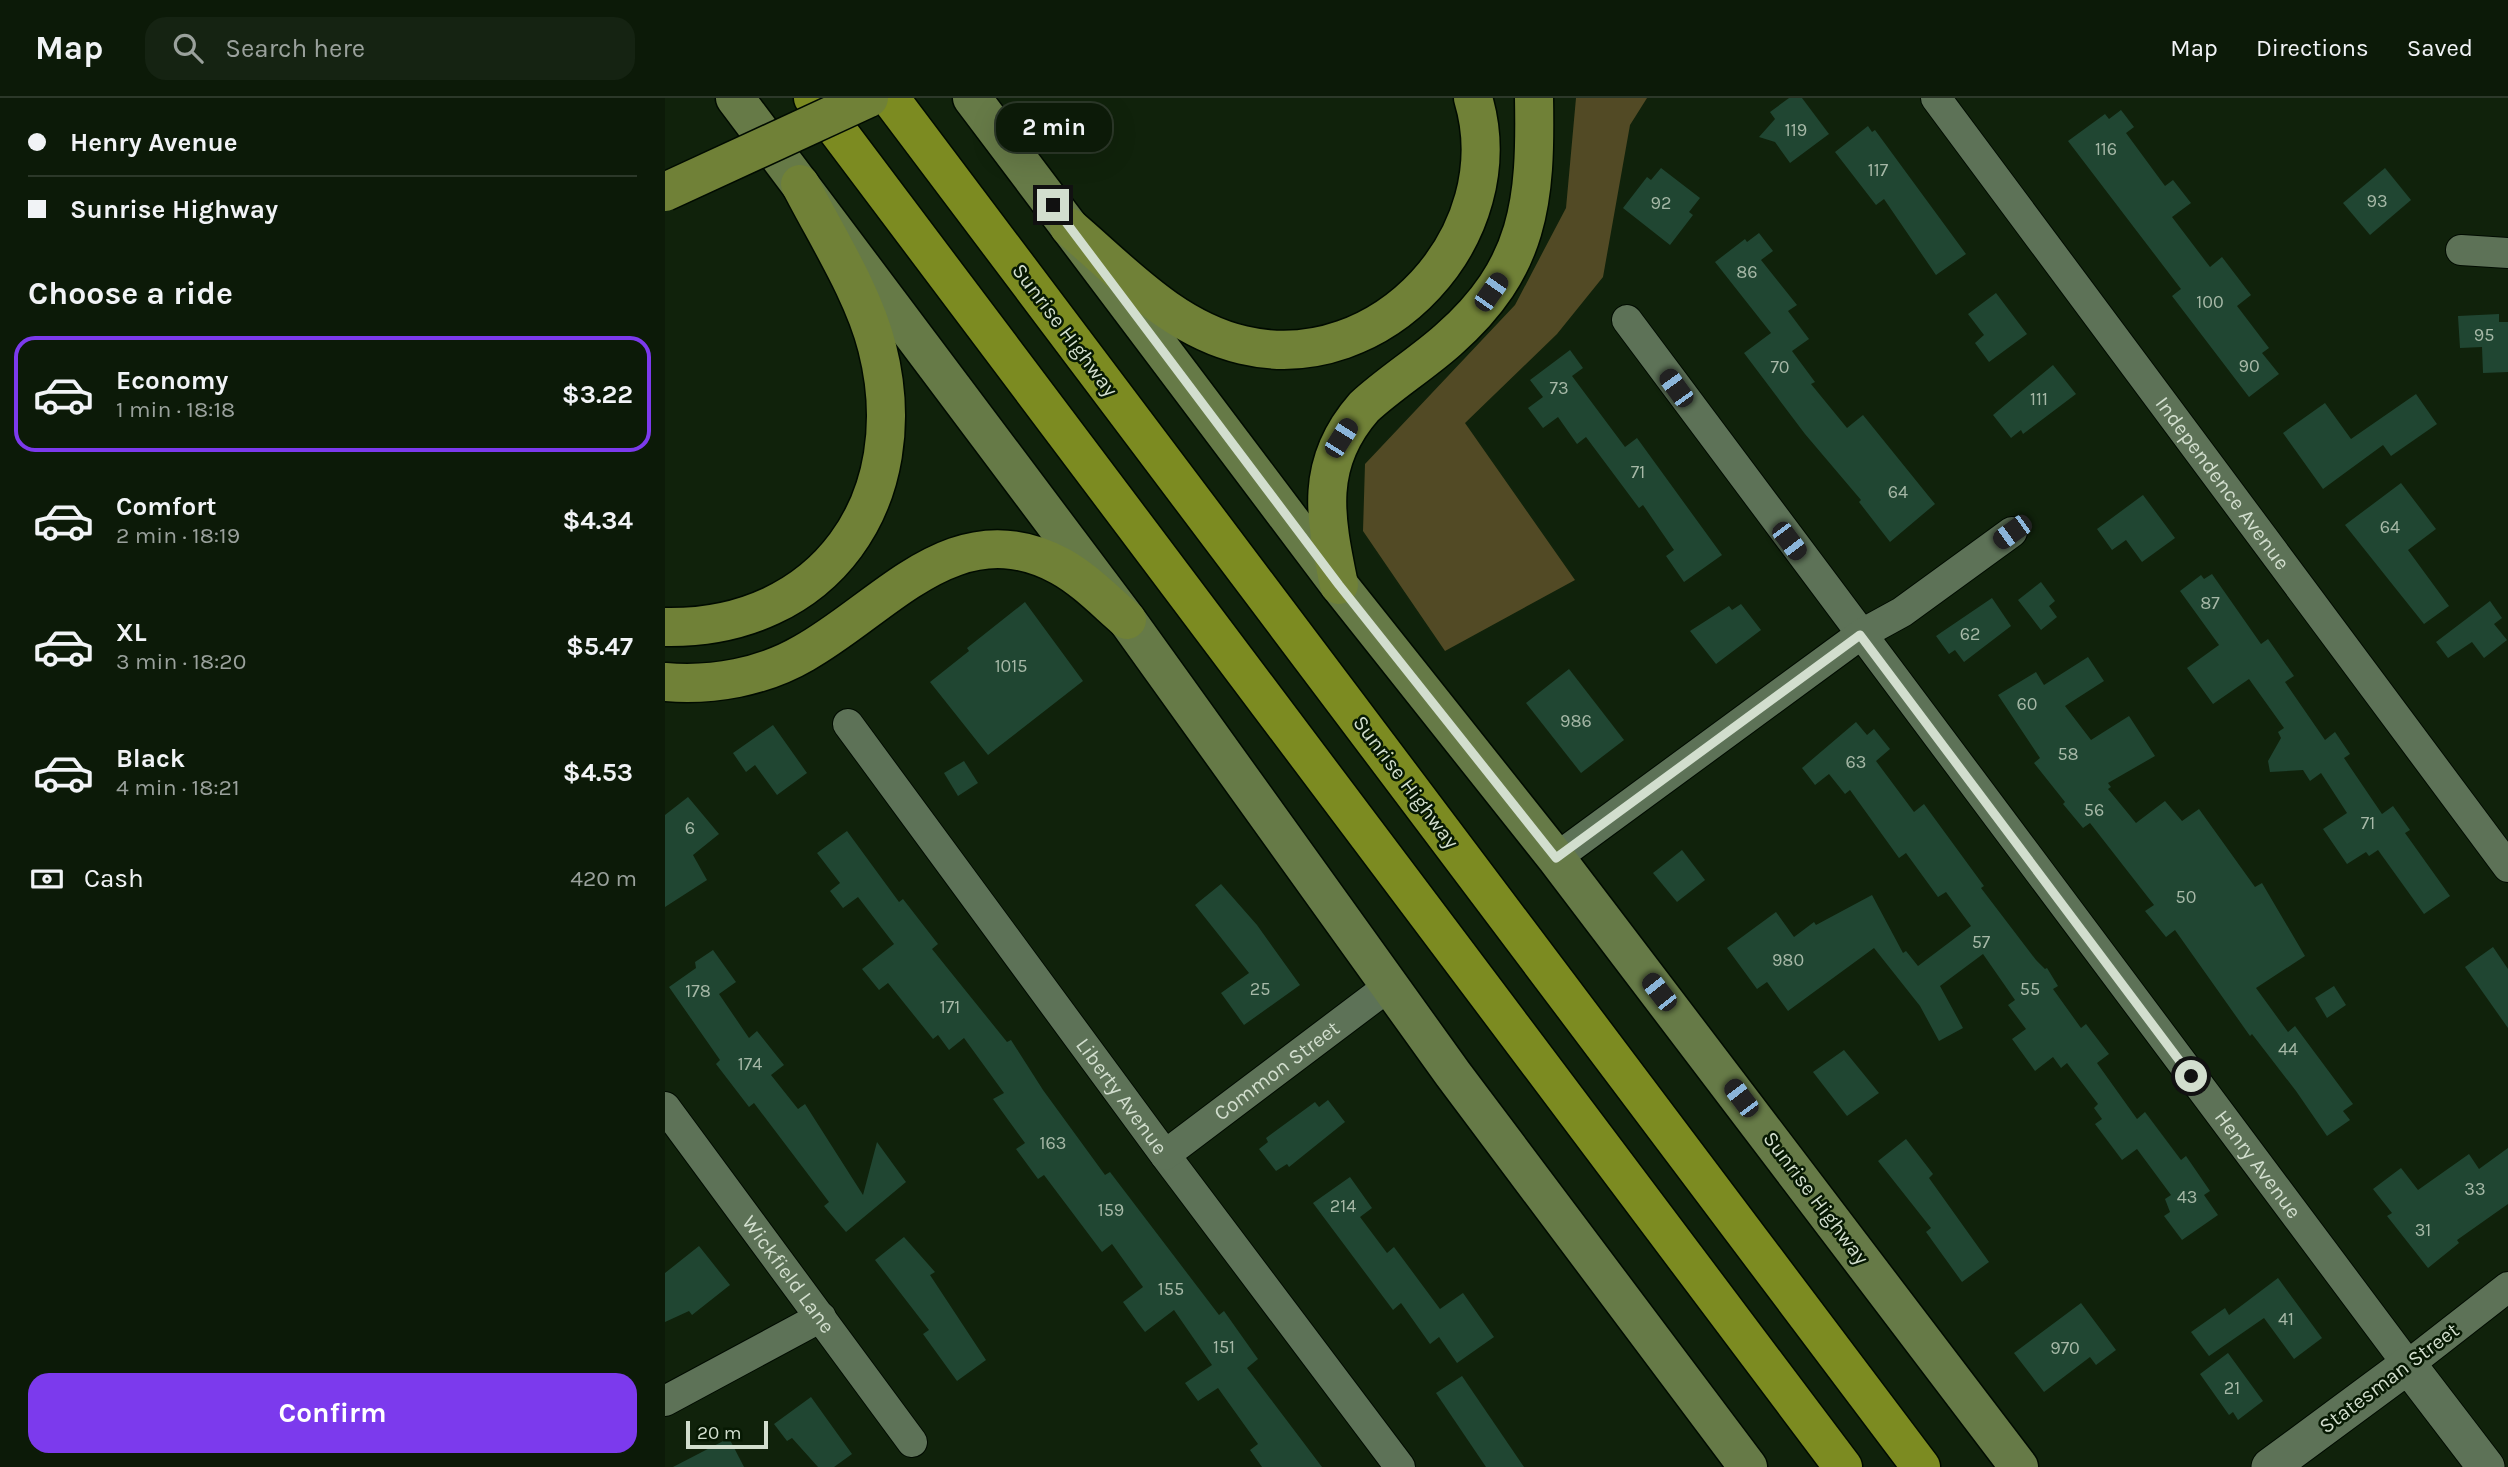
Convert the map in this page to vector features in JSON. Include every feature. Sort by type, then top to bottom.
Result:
[{"type":"highway","points":[[813,98],[1843,1467]]},
{"type":"highway","name":"Sunrise Highway","points":[[890,98],[1921,1467]]},
{"type":"main road","points":[[734,98],[1126,620],[1389,986],[1748,1467]]},
{"type":"main road","points":[[665,192],[869,98]]},
{"type":"main road","name":"Sunrise Highway","points":[[972,98],[1339,585],[1556,858],[2019,1467]]},
{"type":"main road","points":[[1069,226],[1155,301],[1207,333],[1265,350],[1288,350],[1334,342],[1397,312],[1430,282],[1452,253],[1467,223],[1479,174],[1479,126],[1473,98]]},
{"type":"main road","points":[[1339,585],[1327,522],[1326,489],[1334,453],[1351,422],[1364,407],[1465,325],[1483,304],[1512,260],[1533,194],[1534,98]]},
{"type":"main road","points":[[665,628],[692,628],[744,618],[794,595],[816,578],[854,537],[876,490],[883,463],[886,434],[884,380],[877,347],[862,306],[800,184]]},
{"type":"main road","points":[[665,682],[730,679],[781,665],[825,640],[926,569],[982,549],[1018,550],[1063,567],[1126,620]]},
{"type":"street","name":"Independence Avenue","points":[[1935,98],[2508,867]]},
{"type":"street","points":[[2461,250],[2508,253]]},
{"type":"street","name":"Henry Avenue","points":[[1627,320],[1860,635],[2486,1467]]},
{"type":"street","points":[[1556,858],[1860,635],[1902,612],[2012,532]]},
{"type":"street","name":"Liberty Avenue","points":[[848,724],[1165,1155],[1400,1467]]},
{"type":"street","name":"Common Street","points":[[1165,1155],[1389,986]]},
{"type":"street","name":"Wickfield Lane","points":[[665,1107],[912,1442]]},
{"type":"street","name":"Statesman Street","points":[[2270,1467],[2409,1365],[2508,1287]]},
{"type":"street","points":[[665,1401],[821,1317]]},
{"type":"shaded area","points":[[1576,98],[1647,98],[1630,125],[1603,277],[1557,334],[1465,423],[1575,580],[1445,651],[1363,531],[1365,464],[1515,305],[1566,208]]},
{"type":"building","points":[[1789,98],[1802,98],[1829,134],[1790,163],[1775,142],[1759,137],[1775,119],[1770,112]]},
{"type":"building","points":[[2121,110],[2134,127],[2126,133],[2165,186],[2173,180],[2191,203],[2172,217],[2210,267],[2222,257],[2251,295],[2237,306],[2269,348],[2262,353],[2279,374],[2249,397],[2172,296],[2181,289],[2068,141],[2105,114],[2109,119]]},
{"type":"building","points":[[1868,126],[1872,132],[1875,130],[1966,254],[1936,275],[1884,199],[1876,205],[1835,152]]},
{"type":"building","points":[[1661,168],[1700,198],[1689,212],[1693,215],[1670,245],[1623,208],[1647,177],[1651,180]]},
{"type":"building","points":[[2385,168],[2411,200],[2370,235],[2343,203]]},
{"type":"building","points":[[1759,233],[1773,251],[1761,260],[1797,305],[1788,311],[1809,339],[1792,351],[1815,382],[1811,384],[1847,428],[1863,415],[1935,504],[1890,542],[1859,502],[1861,500],[1805,434],[1744,353],[1771,333],[1715,262],[1745,239],[1747,242]]},
{"type":"building","points":[[1996,293],[2027,334],[1989,362],[1975,343],[1984,335],[1968,314]]},
{"type":"building","points":[[2499,314],[2499,322],[2508,322],[2508,372],[2483,373],[2482,347],[2460,348],[2458,316]]},
{"type":"building","points":[[1570,350],[1583,368],[1572,376],[1625,447],[1637,438],[1722,555],[1684,582],[1666,556],[1674,550],[1643,505],[1639,508],[1586,437],[1577,444],[1558,417],[1543,428],[1528,408],[1543,397],[1530,380]]},
{"type":"building","points":[[2053,365],[2076,394],[2023,434],[2021,430],[2011,438],[1993,415]]},
{"type":"building","points":[[2416,394],[2437,424],[2391,456],[2383,445],[2323,489],[2283,433],[2325,403],[2351,439]]},
{"type":"building","points":[[2401,483],[2436,529],[2408,550],[2449,606],[2424,624],[2345,525]]},
{"type":"building","points":[[2143,495],[2175,538],[2142,562],[2126,540],[2112,550],[2097,529]]},
{"type":"building","points":[[2212,574],[2261,644],[2268,639],[2294,676],[2285,682],[2325,740],[2335,732],[2350,754],[2344,758],[2382,814],[2393,806],[2410,830],[2405,833],[2450,896],[2424,914],[2378,850],[2369,856],[2366,852],[2347,864],[2323,829],[2347,813],[2321,773],[2310,781],[2303,770],[2270,772],[2268,761],[2281,738],[2278,732],[2284,728],[2249,679],[2213,704],[2187,668],[2219,645],[2180,591],[2201,575],[2204,579]]},
{"type":"building","points":[[2041,582],[2055,601],[2049,606],[2057,617],[2041,630],[2018,600]]},
{"type":"building","points":[[1992,598],[2011,626],[1964,662],[1955,650],[1949,654],[1936,636]]},
{"type":"building","points":[[2490,601],[2502,618],[2494,624],[2507,640],[2484,658],[2472,642],[2448,658],[2436,642]]},
{"type":"building","points":[[1025,602],[1083,681],[988,755],[930,682],[969,651],[967,648]]},
{"type":"building","points":[[1741,604],[1761,630],[1716,664],[1690,631],[1729,606],[1732,610]]},
{"type":"building","points":[[2088,657],[2104,681],[2065,706],[2091,740],[2129,716],[2155,756],[2108,783],[2111,787],[2108,789],[2136,823],[2165,801],[2182,821],[2199,809],[2255,887],[2262,883],[2305,956],[2256,988],[2288,1032],[2295,1026],[2353,1104],[2343,1111],[2350,1120],[2327,1136],[2296,1091],[2252,1034],[2250,1036],[2175,930],[2166,937],[2145,911],[2154,905],[2090,823],[2083,828],[2063,804],[2065,802],[2034,763],[2040,758],[1998,695],[2036,672],[2044,685]]},
{"type":"building","points":[[1569,669],[1624,740],[1581,773],[1526,703]]},
{"type":"building","points":[[1856,722],[1867,735],[1874,729],[1890,749],[1876,761],[1914,812],[1924,804],[1984,886],[1981,888],[2036,960],[2047,968],[2058,986],[2053,989],[2081,1028],[2086,1024],[2109,1054],[2097,1063],[2137,1119],[2145,1112],[2181,1160],[2186,1156],[2210,1191],[2204,1195],[2218,1215],[2182,1240],[2164,1216],[2170,1212],[2165,1199],[2171,1195],[2137,1149],[2122,1160],[2095,1124],[2102,1119],[2094,1108],[2098,1104],[2067,1063],[2061,1068],[2053,1057],[2035,1071],[2012,1039],[2026,1029],[2008,1005],[2015,1000],[1983,954],[1940,986],[1963,1028],[1939,1041],[1920,1006],[1874,948],[1788,1011],[1767,982],[1757,989],[1727,948],[1776,912],[1794,937],[1814,922],[1816,925],[1872,895],[1903,953],[1906,951],[1918,966],[1971,926],[1946,892],[1938,897],[1906,853],[1899,858],[1850,790],[1845,794],[1829,774],[1815,785],[1802,768]]},
{"type":"building","points":[[773,725],[807,773],[777,795],[755,765],[746,772],[733,753]]},
{"type":"building","points":[[964,761],[978,783],[958,796],[944,773]]},
{"type":"building","points":[[688,797],[719,834],[693,855],[707,880],[665,907],[665,815]]},
{"type":"building","points":[[847,831],[899,902],[903,899],[938,944],[932,949],[1007,1042],[1011,1040],[1043,1090],[1105,1175],[1110,1172],[1219,1315],[1224,1311],[1258,1359],[1247,1368],[1322,1467],[1262,1467],[1250,1450],[1258,1444],[1218,1388],[1198,1401],[1185,1383],[1212,1365],[1174,1310],[1145,1332],[1138,1323],[1123,1302],[1143,1287],[1112,1244],[1102,1252],[1044,1175],[1038,1179],[1016,1149],[1025,1143],[993,1099],[1004,1093],[964,1038],[949,1050],[938,1035],[933,1039],[888,983],[879,990],[862,969],[894,944],[858,897],[843,908],[830,891],[840,883],[817,853]]},
{"type":"building","points":[[1682,850],[1705,880],[1677,902],[1653,873]]},
{"type":"building","points":[[1221,884],[1257,925],[1300,985],[1244,1025],[1221,993],[1249,973],[1195,905]]},
{"type":"building","points":[[2493,947],[2508,969],[2508,1028],[2465,967]]},
{"type":"building","points":[[713,950],[736,982],[719,994],[749,1038],[757,1031],[784,1065],[771,1075],[798,1109],[805,1104],[863,1195],[877,1142],[906,1182],[846,1232],[824,1206],[829,1202],[754,1103],[749,1107],[716,1064],[720,1060],[669,987],[696,968],[695,962]]},
{"type":"building","points":[[2334,986],[2346,1005],[2327,1018],[2315,998]]},
{"type":"building","points":[[1844,1050],[1879,1093],[1847,1116],[1813,1072]]},
{"type":"building","points":[[1328,1100],[1345,1122],[1289,1167],[1287,1164],[1276,1171],[1259,1149],[1268,1142],[1266,1138],[1315,1102],[1319,1107]]},
{"type":"building","points":[[1906,1139],[1933,1174],[1929,1178],[1989,1262],[1962,1282],[1926,1232],[1931,1228],[1878,1161]]},
{"type":"building","points":[[2508,1148],[2508,1204],[2457,1240],[2459,1243],[2428,1268],[2387,1216],[2392,1213],[2373,1189],[2401,1168],[2418,1190],[2469,1154],[2479,1169]]},
{"type":"building","points":[[1350,1177],[1372,1208],[1360,1217],[1387,1253],[1394,1247],[1440,1309],[1463,1293],[1494,1337],[1457,1363],[1439,1337],[1430,1344],[1401,1303],[1393,1310],[1313,1203]]},
{"type":"building","points":[[904,1237],[935,1272],[930,1275],[986,1360],[957,1381],[923,1334],[929,1330],[875,1260]]},
{"type":"building","points":[[699,1246],[730,1285],[692,1315],[689,1311],[665,1322],[665,1273]]},
{"type":"building","points":[[2278,1278],[2322,1338],[2294,1359],[2264,1318],[2209,1356],[2191,1332],[2225,1308],[2229,1315]]},
{"type":"building","points":[[2081,1303],[2116,1350],[2096,1365],[2090,1357],[2044,1392],[2014,1353]]},
{"type":"building","points":[[2228,1353],[2263,1401],[2238,1420],[2233,1412],[2229,1415],[2200,1374]]},
{"type":"building","points":[[1462,1376],[1524,1467],[1486,1467],[1436,1393]]},
{"type":"building","points":[[811,1397],[852,1454],[834,1467],[818,1467],[792,1438],[787,1441],[774,1424]]},
{"type":"building","points":[[729,1438],[744,1467],[673,1467]]},
{"type":"route","points":[[1053,205],[1339,585],[1556,858],[1860,635],[2191,1076]]}]
